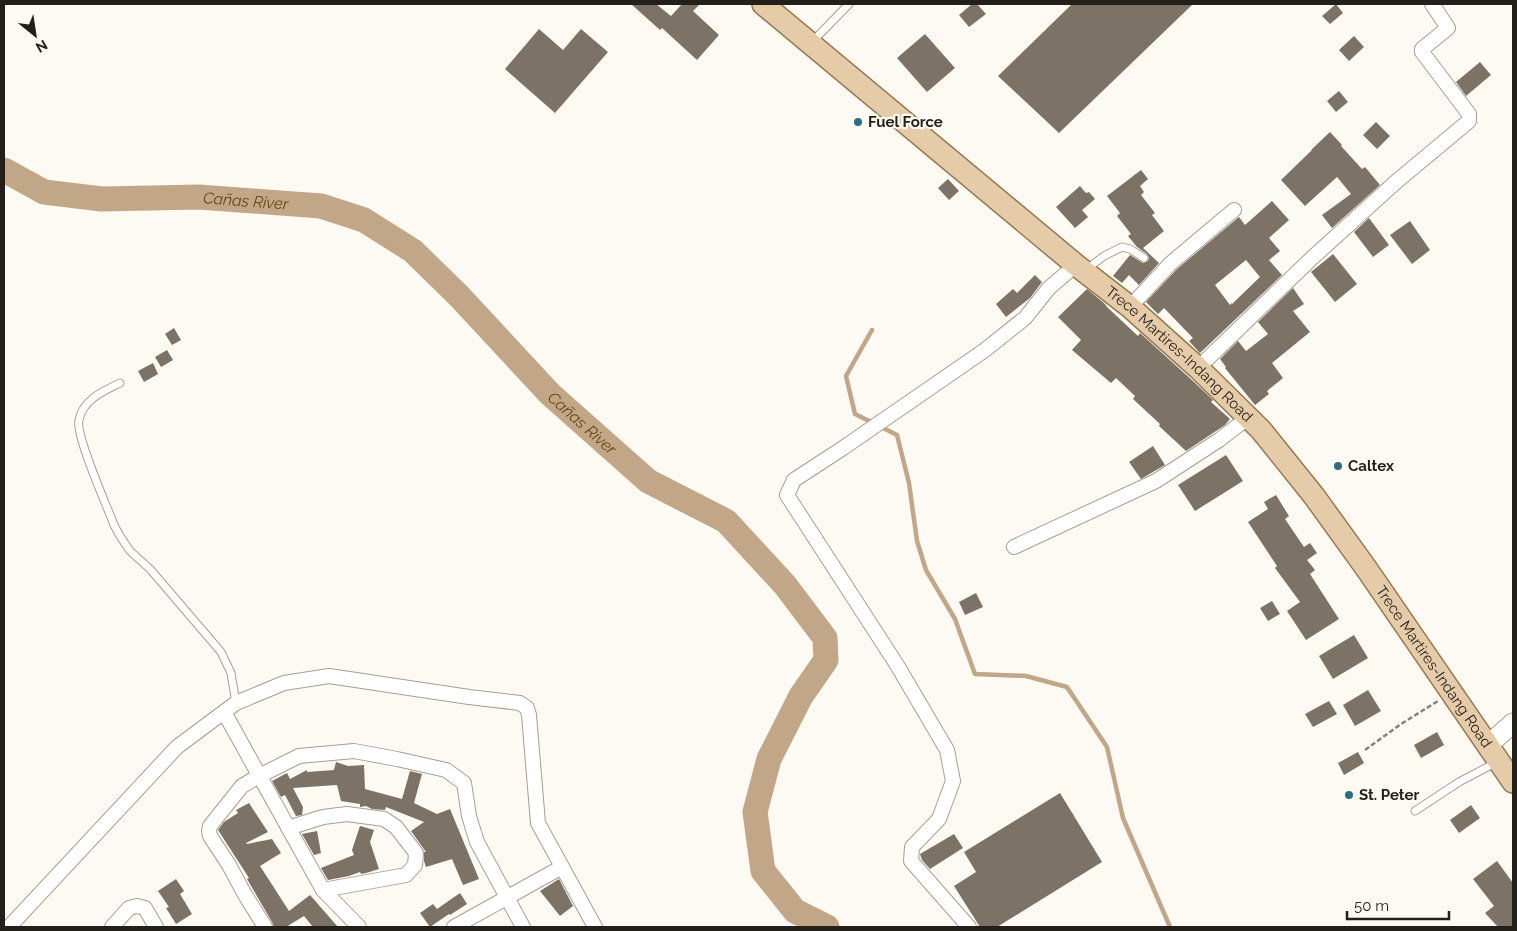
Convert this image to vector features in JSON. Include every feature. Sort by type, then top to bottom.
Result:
[{"type":"main road","name":"Trece Martires-Indang Road","points":[[763,4],[1080,268],[1130,307],[1249,417],[1274,445],[1314,496],[1502,764]]},
{"type":"street","points":[[1198,368],[1333,239],[1397,181],[1469,121],[1469,114],[1422,52],[1422,49],[1448,28],[1432,4]]},
{"type":"street","points":[[1130,307],[1171,263],[1234,210]]},
{"type":"street","points":[[969,927],[911,861],[912,847],[939,818],[953,782],[947,750],[896,665],[787,495],[794,480],[985,350],[1026,318],[1049,288],[1080,268]]},
{"type":"street","points":[[1014,547],[1156,481],[1220,440],[1249,417]]},
{"type":"street","points":[[10,927],[177,747],[236,703],[284,684],[329,676],[520,703],[526,708],[530,715],[538,823],[595,927]]},
{"type":"street","points":[[224,712],[323,890],[359,927]]},
{"type":"street","points":[[1502,764],[1513,723]]},
{"type":"street","points":[[266,927],[210,836],[210,826],[242,786],[259,776],[299,756],[354,751],[397,758],[446,770],[464,783],[469,816],[477,842],[523,927]]},
{"type":"street","points":[[288,828],[323,817],[347,814],[384,819],[396,827],[416,854],[415,865],[406,875],[323,890]]},
{"type":"street","points":[[454,927],[562,867]]},
{"type":"street","points":[[112,927],[129,908],[137,906],[144,908],[156,927]]},
{"type":"lane","points":[[811,43],[849,4]]},
{"type":"lane","points":[[1080,268],[1122,247],[1144,258]]},
{"type":"lane","points":[[120,383],[94,396],[83,410],[78,421],[81,441],[120,536],[130,551],[150,569],[221,652],[231,673],[236,703]]},
{"type":"lane","points":[[1416,811],[1459,782],[1502,764]]},
{"type":"path","points":[[1365,750],[1401,724],[1452,693]]},
{"type":"building","points":[[631,4],[656,4],[671,16],[682,4],[700,4],[693,11],[719,35],[697,60],[662,28],[660,30]]},
{"type":"building","points":[[972,4],[977,4],[986,14],[969,27],[959,15]]},
{"type":"building","points":[[1072,4],[1193,4],[1059,133],[998,76]]},
{"type":"building","points":[[1336,4],[1343,13],[1330,24],[1322,16]]},
{"type":"building","points":[[539,29],[563,50],[581,29],[608,52],[555,113],[505,69]]},
{"type":"building","points":[[925,34],[955,68],[927,92],[897,58]]},
{"type":"building","points":[[1354,36],[1364,47],[1349,61],[1339,50]]},
{"type":"building","points":[[1480,62],[1491,75],[1466,96],[1456,82]]},
{"type":"building","points":[[1339,91],[1348,102],[1336,112],[1327,101]]},
{"type":"building","points":[[1376,122],[1390,136],[1377,149],[1363,135]]},
{"type":"building","points":[[1330,132],[1362,169],[1365,167],[1380,185],[1332,228],[1322,215],[1351,194],[1337,177],[1305,206],[1281,180]]},
{"type":"building","points":[[1141,170],[1148,179],[1140,186],[1144,192],[1141,195],[1155,213],[1152,215],[1164,231],[1143,248],[1159,263],[1139,285],[1129,275],[1122,283],[1113,276],[1130,255],[1143,263],[1148,261],[1149,258],[1128,236],[1131,234],[1117,216],[1120,213],[1107,196]]},
{"type":"building","points":[[948,179],[959,191],[949,200],[938,188]]},
{"type":"building","points":[[1080,186],[1095,199],[1082,210],[1088,217],[1075,228],[1056,207]]},
{"type":"building","points":[[1272,201],[1289,220],[1269,238],[1280,251],[1269,260],[1282,275],[1200,353],[1189,341],[1193,338],[1164,308],[1158,314],[1146,302],[1177,269],[1239,217],[1245,225]],"holes":[[[1246,260],[1260,277],[1230,305],[1215,285]]]},
{"type":"building","points":[[1369,218],[1389,245],[1373,257],[1354,232]]},
{"type":"building","points":[[1410,221],[1430,250],[1412,264],[1390,235]]},
{"type":"building","points":[[1333,254],[1357,284],[1335,302],[1311,272]]},
{"type":"building","points":[[1035,275],[1042,282],[1030,298],[1006,317],[996,304],[1013,289],[1017,293]]},
{"type":"building","points":[[1293,288],[1304,304],[1293,311],[1310,332],[1272,363],[1283,378],[1267,391],[1269,394],[1255,405],[1220,359],[1238,341],[1246,351],[1268,334],[1258,322]]},
{"type":"building","points":[[1087,289],[1138,336],[1140,333],[1213,400],[1211,402],[1230,419],[1225,425],[1186,451],[1133,399],[1135,396],[1116,378],[1111,383],[1072,350],[1081,340],[1058,317]]},
{"type":"building","points":[[174,328],[181,340],[172,345],[165,334]]},
{"type":"building","points":[[167,350],[173,360],[161,367],[155,357]]},
{"type":"building","points":[[153,363],[158,374],[144,382],[138,371]]},
{"type":"building","points":[[1153,446],[1165,465],[1141,479],[1129,462]]},
{"type":"building","points":[[1226,455],[1243,481],[1195,511],[1178,485]]},
{"type":"building","points":[[1276,495],[1289,516],[1285,519],[1304,547],[1310,543],[1317,553],[1307,560],[1315,570],[1310,574],[1339,619],[1306,640],[1287,611],[1300,602],[1275,568],[1277,566],[1248,522],[1268,509],[1264,502]]},
{"type":"building","points":[[976,593],[983,607],[965,615],[959,602]]},
{"type":"building","points":[[1272,601],[1280,614],[1268,621],[1260,608]]},
{"type":"building","points":[[1354,635],[1368,658],[1333,679],[1319,656]]},
{"type":"building","points":[[1368,690],[1381,711],[1355,726],[1343,705]]},
{"type":"building","points":[[1329,701],[1337,714],[1313,727],[1305,714]]},
{"type":"building","points":[[1437,732],[1444,745],[1421,758],[1414,745]]},
{"type":"building","points":[[1358,752],[1364,763],[1344,775],[1338,763]]},
{"type":"building","points":[[336,762],[348,766],[364,765],[365,789],[402,799],[410,771],[422,774],[414,803],[437,814],[450,809],[479,879],[463,885],[452,859],[426,867],[424,852],[426,852],[411,831],[424,822],[386,807],[385,810],[372,809],[366,806],[360,807],[360,804],[341,801],[337,785],[293,788],[303,807],[302,815],[296,816],[285,795],[281,797],[272,781],[287,773],[290,779],[307,770],[307,772],[334,770]]},
{"type":"building","points":[[1060,793],[1102,862],[997,927],[980,927],[954,886],[976,872],[964,852]]},
{"type":"building","points":[[249,803],[268,832],[246,843],[272,839],[281,853],[260,866],[289,911],[310,895],[338,927],[313,927],[304,916],[286,927],[274,927],[247,879],[249,878],[218,830],[224,822],[238,813],[236,810]]},
{"type":"building","points":[[1471,805],[1480,818],[1459,833],[1450,820]]},
{"type":"building","points":[[360,826],[374,830],[370,842],[379,869],[328,880],[321,868],[354,855],[352,850]]},
{"type":"building","points":[[317,831],[321,853],[314,855],[302,834]]},
{"type":"building","points":[[954,834],[963,848],[930,869],[922,860],[920,854]]},
{"type":"building","points":[[1497,861],[1513,883],[1513,927],[1498,927],[1485,913],[1494,906],[1473,879]]},
{"type":"building","points":[[176,879],[184,891],[180,894],[192,914],[176,924],[166,908],[169,907],[158,891]]},
{"type":"building","points":[[559,879],[573,906],[560,916],[540,891]]},
{"type":"building","points":[[460,893],[467,904],[430,927],[420,913],[433,904],[437,909]]},
{"type":"waterway","name":"Cañas River","points":[[4,170],[44,192],[102,199],[199,197],[321,206],[364,220],[413,251],[459,296],[550,394],[648,481],[726,521],[785,585],[825,638],[826,660],[801,696],[769,759],[755,812],[763,871],[795,911],[827,927]]},
{"type":"waterway","points":[[872,330],[846,376],[855,414],[897,435],[909,483],[917,541],[926,570],[955,619],[975,674],[1026,676],[1067,687],[1107,747],[1123,818],[1170,927]]},
{"type":"place","name":"Fuel Force","points":[[858,122]]},
{"type":"place","name":"Caltex","points":[[1338,466]]},
{"type":"place","name":"St. Peter","points":[[1349,795]]}]
